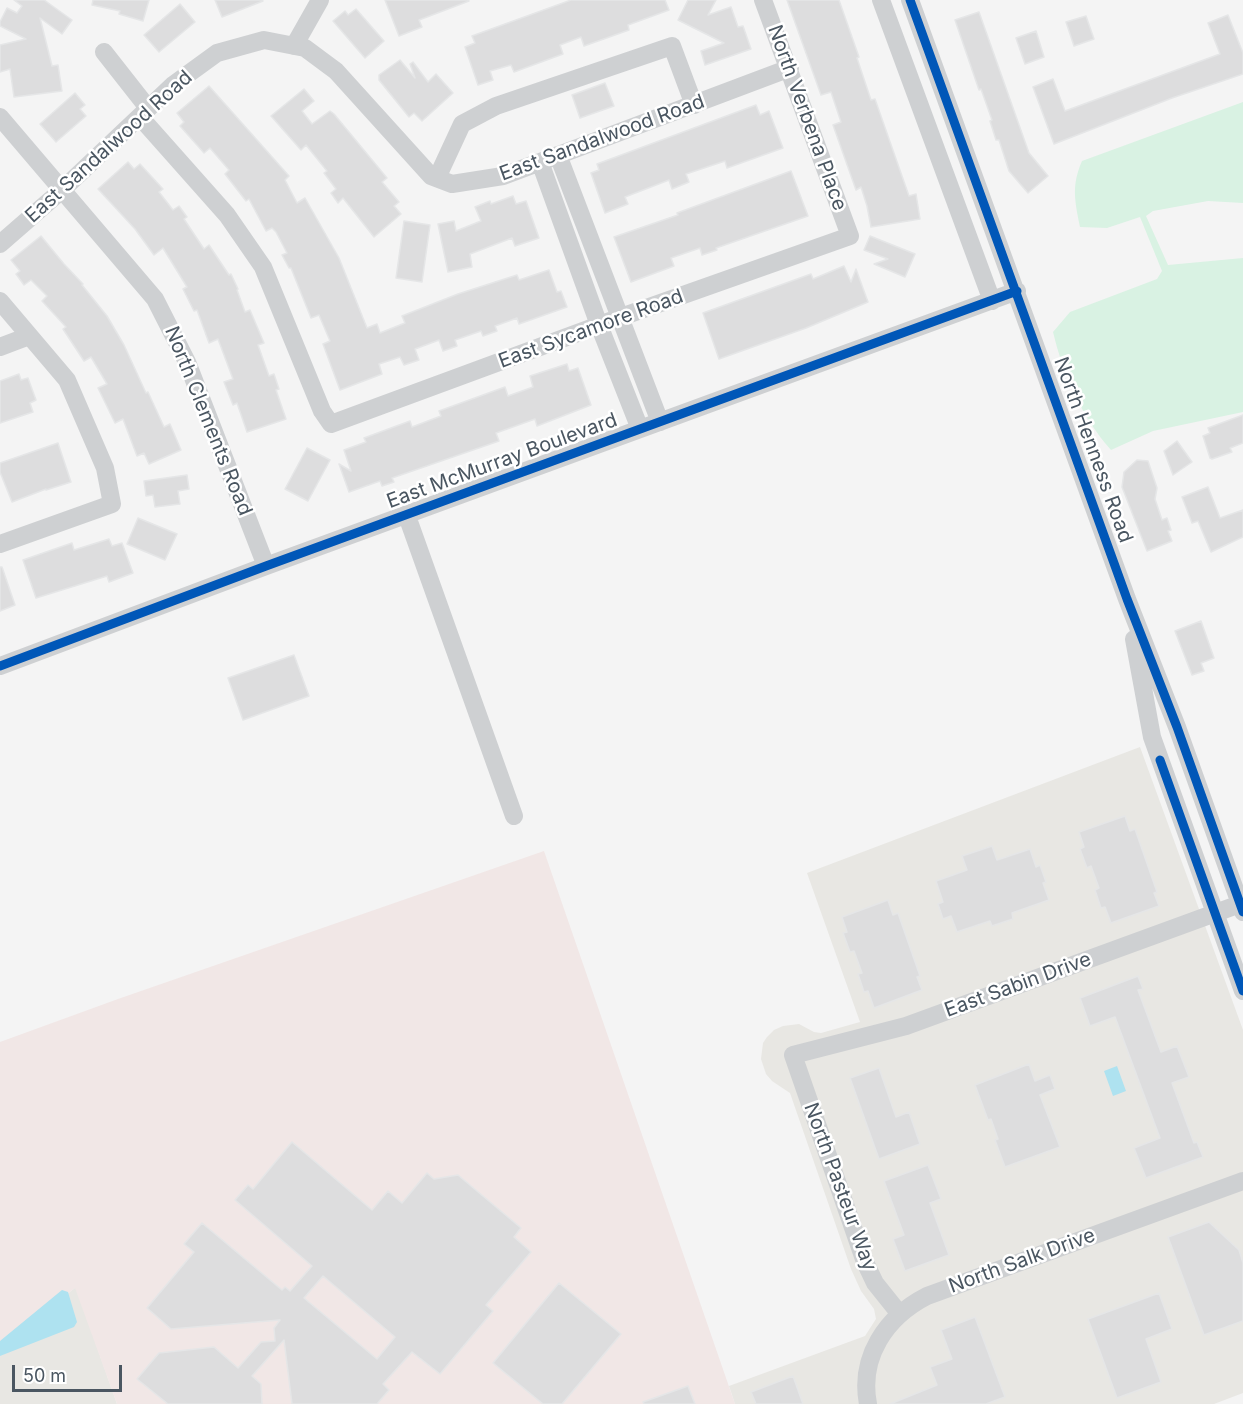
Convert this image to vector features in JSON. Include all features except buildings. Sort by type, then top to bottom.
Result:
[{"type":"street","points":[[294,46],[320,0]]},
{"type":"street","name":"North Verbena Place","points":[[763,0],[790,68],[850,236]]},
{"type":"street","points":[[881,0],[992,301]]},
{"type":"street","name":"North Henness Road","points":[[910,0],[1127,599],[1177,727],[1241,908]]},
{"type":"street","name":"East Sandalwood Road","points":[[0,244],[62,190],[173,85],[217,53],[264,40],[305,48],[336,70],[431,176],[452,184],[503,176],[790,68]]},
{"type":"street","points":[[437,178],[462,124],[496,106],[672,46],[694,105]]},
{"type":"street","points":[[104,52],[144,112]]},
{"type":"street","name":"East Sycamore Road","points":[[144,112],[227,215],[263,267],[322,411],[332,424],[621,317],[850,236]]},
{"type":"street","name":"North Clements Road","points":[[0,117],[155,299],[187,362],[266,566]]},
{"type":"street","points":[[558,155],[660,422]]},
{"type":"street","points":[[540,162],[599,325],[640,429]]},
{"type":"street","name":"East McMurray Boulevard","points":[[0,666],[1017,291]]},
{"type":"street","points":[[0,301],[67,380],[105,468],[112,504],[0,544]]},
{"type":"street","points":[[0,347],[29,336]]},
{"type":"street","points":[[407,516],[514,816]]},
{"type":"street","name":"North Henness Road","points":[[1127,599],[1152,737],[1243,991]]},
{"type":"street","name":"East Sabin Drive","points":[[793,1055],[906,1026],[1214,913],[1241,908]]},
{"type":"street","name":"North Pasteur Way","points":[[793,1055],[865,1262],[875,1283],[899,1313]]},
{"type":"street","name":"North Salk Drive","points":[[868,1404],[867,1372],[874,1349],[885,1330],[899,1313],[927,1296],[1243,1181]]},
{"type":"shaded area","points":[[1140,747],[1243,1030],[1243,1393],[1214,1404],[735,1404],[729,1386],[865,1336],[876,1319],[874,1309],[861,1291],[851,1269],[790,1093],[766,1074],[761,1059],[763,1043],[767,1037],[774,1030],[783,1026],[799,1024],[821,1033],[860,1022],[807,873]]},
{"type":"shaded area","points":[[544,851],[735,1404],[117,1404],[75,1288],[0,1347],[0,1042]]},
{"type":"shaded area","points":[[76,1287],[117,1404],[0,1404],[0,1347]]},
{"type":"green space","points":[[1243,102],[1243,203],[1208,201],[1153,211],[1146,216],[1168,265],[1243,258],[1243,412],[1153,431],[1111,450],[1100,437],[1074,394],[1053,332],[1070,312],[1157,279],[1162,271],[1140,217],[1107,228],[1080,227],[1075,194],[1076,178],[1082,161]]},
{"type":"water","points":[[1117,1066],[1126,1091],[1113,1096],[1104,1071]]},
{"type":"water","points":[[62,1290],[68,1292],[77,1322],[74,1327],[0,1356],[0,1341]]},
{"type":"cycle path","points":[[910,0],[1243,912]]},
{"type":"cycle path","points":[[0,666],[1017,291]]},
{"type":"cycle path","points":[[1160,760],[1243,991]]}]
